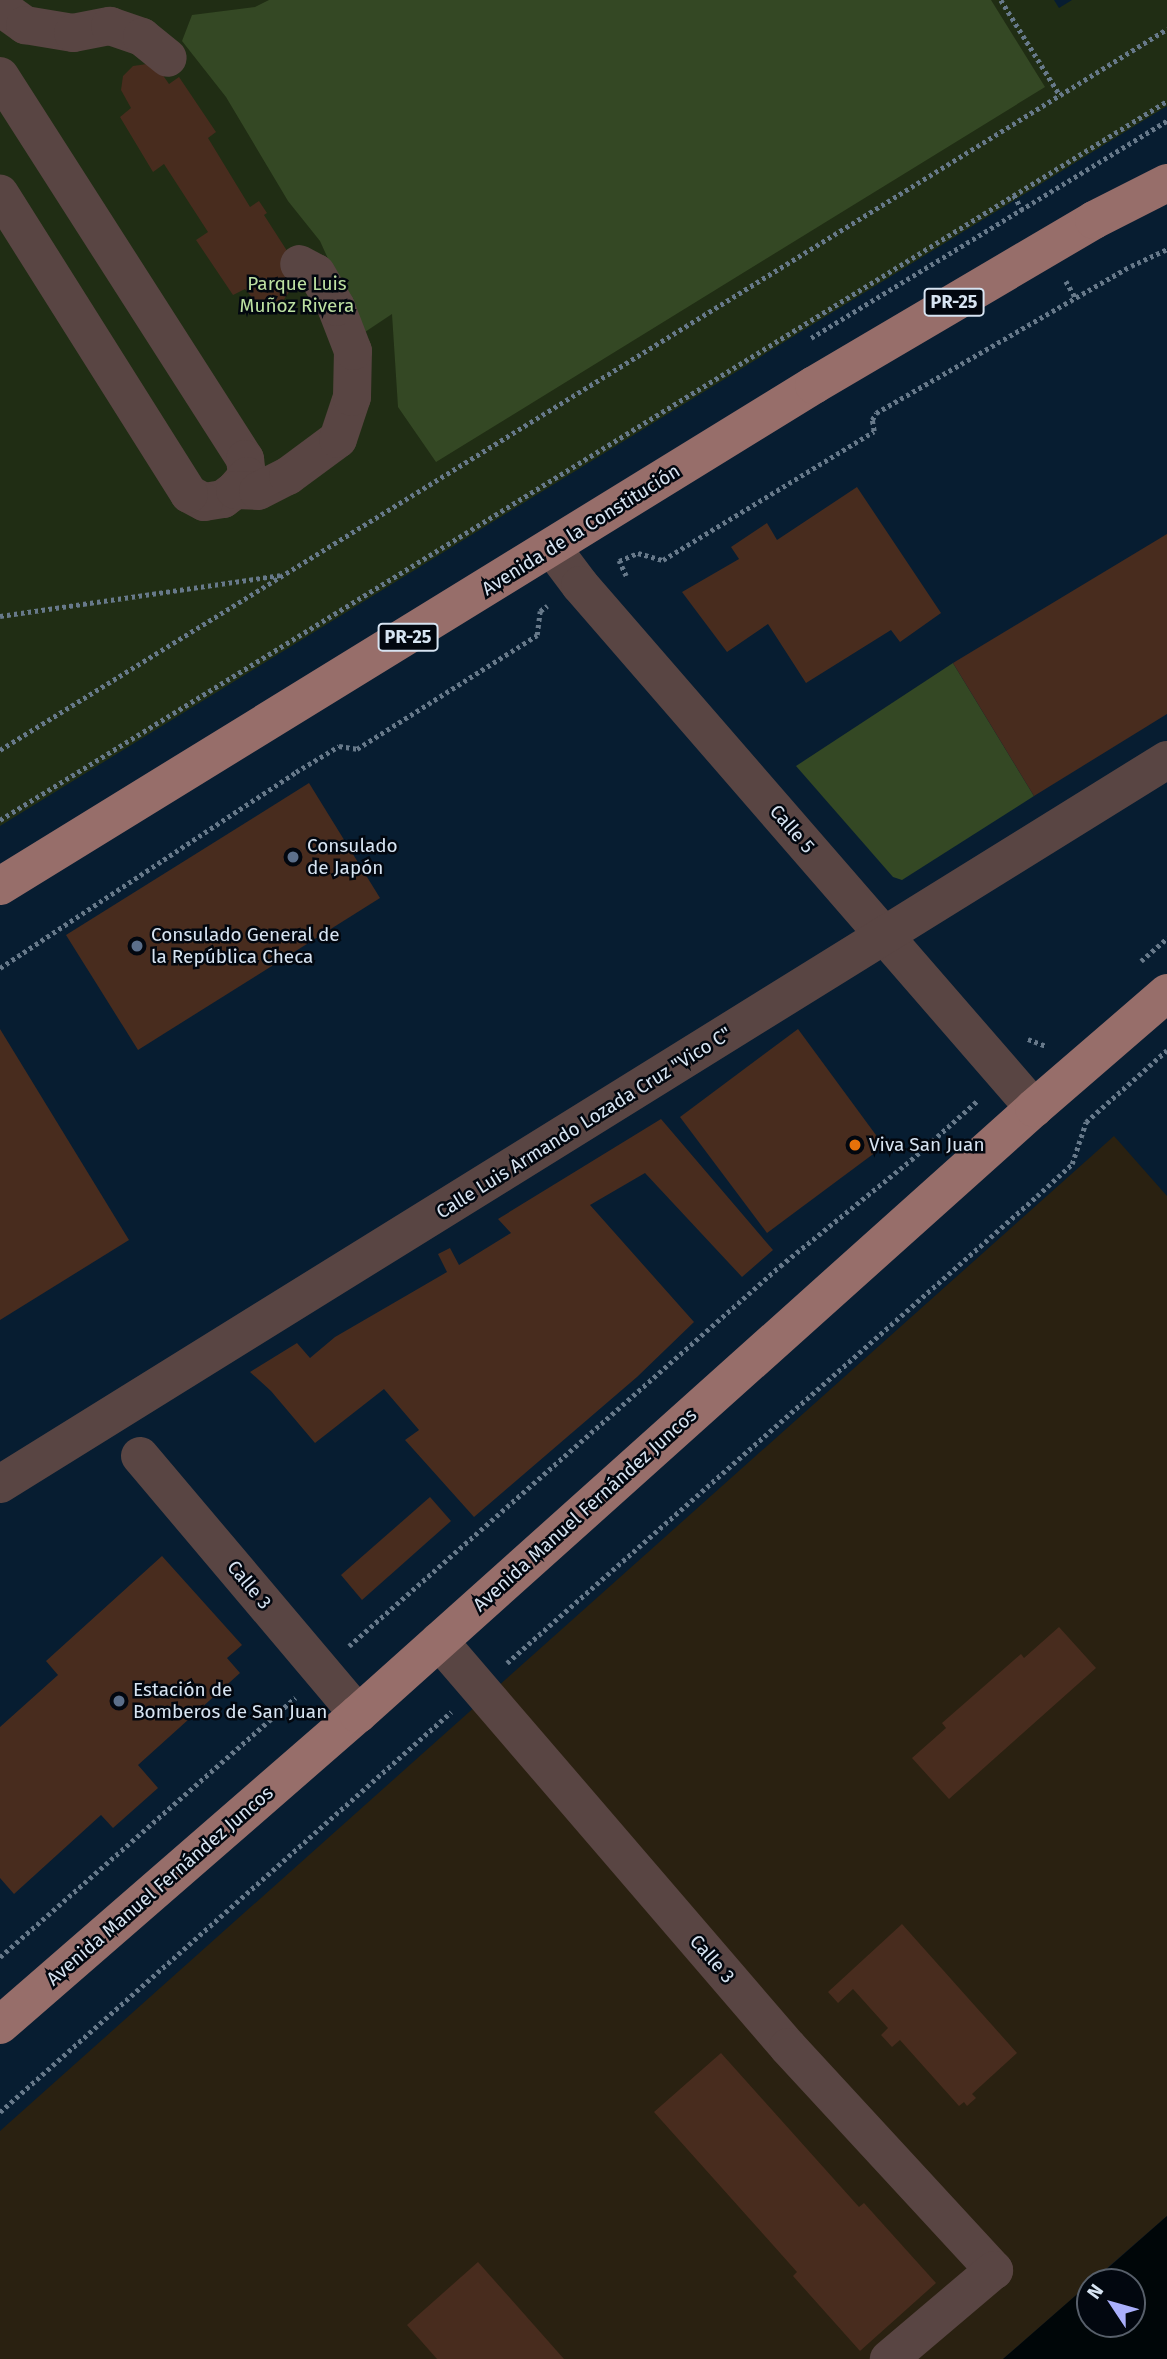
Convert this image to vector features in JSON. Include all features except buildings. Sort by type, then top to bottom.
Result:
[{"type":"main road","name":"Avenida de la Constitución","points":[[0,886],[553,549],[826,378],[1094,220],[1167,183]]},
{"type":"main road","name":"Avenida Manuel Fernández Juncos","points":[[0,2025],[358,1714],[1034,1108],[1167,993]]},
{"type":"street","points":[[0,7],[25,25],[73,33],[110,26],[142,37],[168,58]]},
{"type":"street","points":[[0,76],[244,459],[247,475],[235,490],[222,499],[204,502],[189,494],[0,194]]},
{"type":"street","points":[[235,490],[258,491],[288,476],[338,439],[352,397],[353,351],[336,307],[316,273],[299,264]]},
{"type":"street","name":"Calle 5","points":[[553,549],[580,585],[1034,1108]]},
{"type":"street","name":"Calle Luis Armando Lozada Cruz \"Vico C\"","points":[[0,1484],[830,972],[884,935],[1167,760]]},
{"type":"street","name":"Calle 3","points":[[141,1456],[358,1714]]},
{"type":"street","name":"Calle 3","points":[[439,1642],[788,2047],[994,2270],[889,2359]]},
{"type":"path","points":[[1001,0],[1060,95]]},
{"type":"path","points":[[0,750],[1167,29]]},
{"type":"path","points":[[0,820],[1167,101]]},
{"type":"path","points":[[0,968],[296,772],[339,746],[357,749],[537,635],[540,611],[580,585],[619,561],[638,553],[663,560],[874,430],[872,420],[876,413],[1131,266],[1167,249]]},
{"type":"path","points":[[619,561],[629,582]]},
{"type":"path","points":[[0,616],[284,575]]},
{"type":"path","points":[[1137,965],[1167,938]]},
{"type":"path","points":[[1021,1031],[1030,1042],[1045,1046],[1055,1037]]},
{"type":"path","points":[[0,1957],[780,1266],[911,1160],[1033,1053],[1038,1043]]},
{"type":"path","points":[[0,2112],[1037,1196],[1072,1164],[1086,1122],[1167,1050]]},
{"type":"shaded area","points":[[1114,1136],[1167,1196],[1167,2216],[1107,2268],[1076,2268],[1076,2295],[1003,2359],[0,2359],[0,2131]]},
{"type":"shaded area","points":[[1167,2216],[1167,2359],[1003,2359],[1076,2295],[1076,2338],[1146,2338],[1146,2268],[1108,2268]]},
{"type":"green space","name":"Parque Luis Muñoz Rivera","points":[[0,0],[1054,0],[1059,8],[1072,0],[1167,0],[1167,106],[0,826]]},
{"type":"green space","points":[[269,0],[991,0],[1045,87],[436,462],[398,407],[392,314],[362,334],[320,241],[288,201],[226,97],[182,41],[192,15],[255,7]]},
{"type":"green space","points":[[953,663],[1034,796],[902,880],[893,877],[796,766]]},
{"type":"place","name":"Consulado de Japón","points":[[293,857]]},
{"type":"place","name":"Consulado General de la República Checa","points":[[137,946]]},
{"type":"place","name":"Viva San Juan","points":[[855,1145]]},
{"type":"place","name":"Estación de Bomberos de San Juan","points":[[119,1701]]}]
